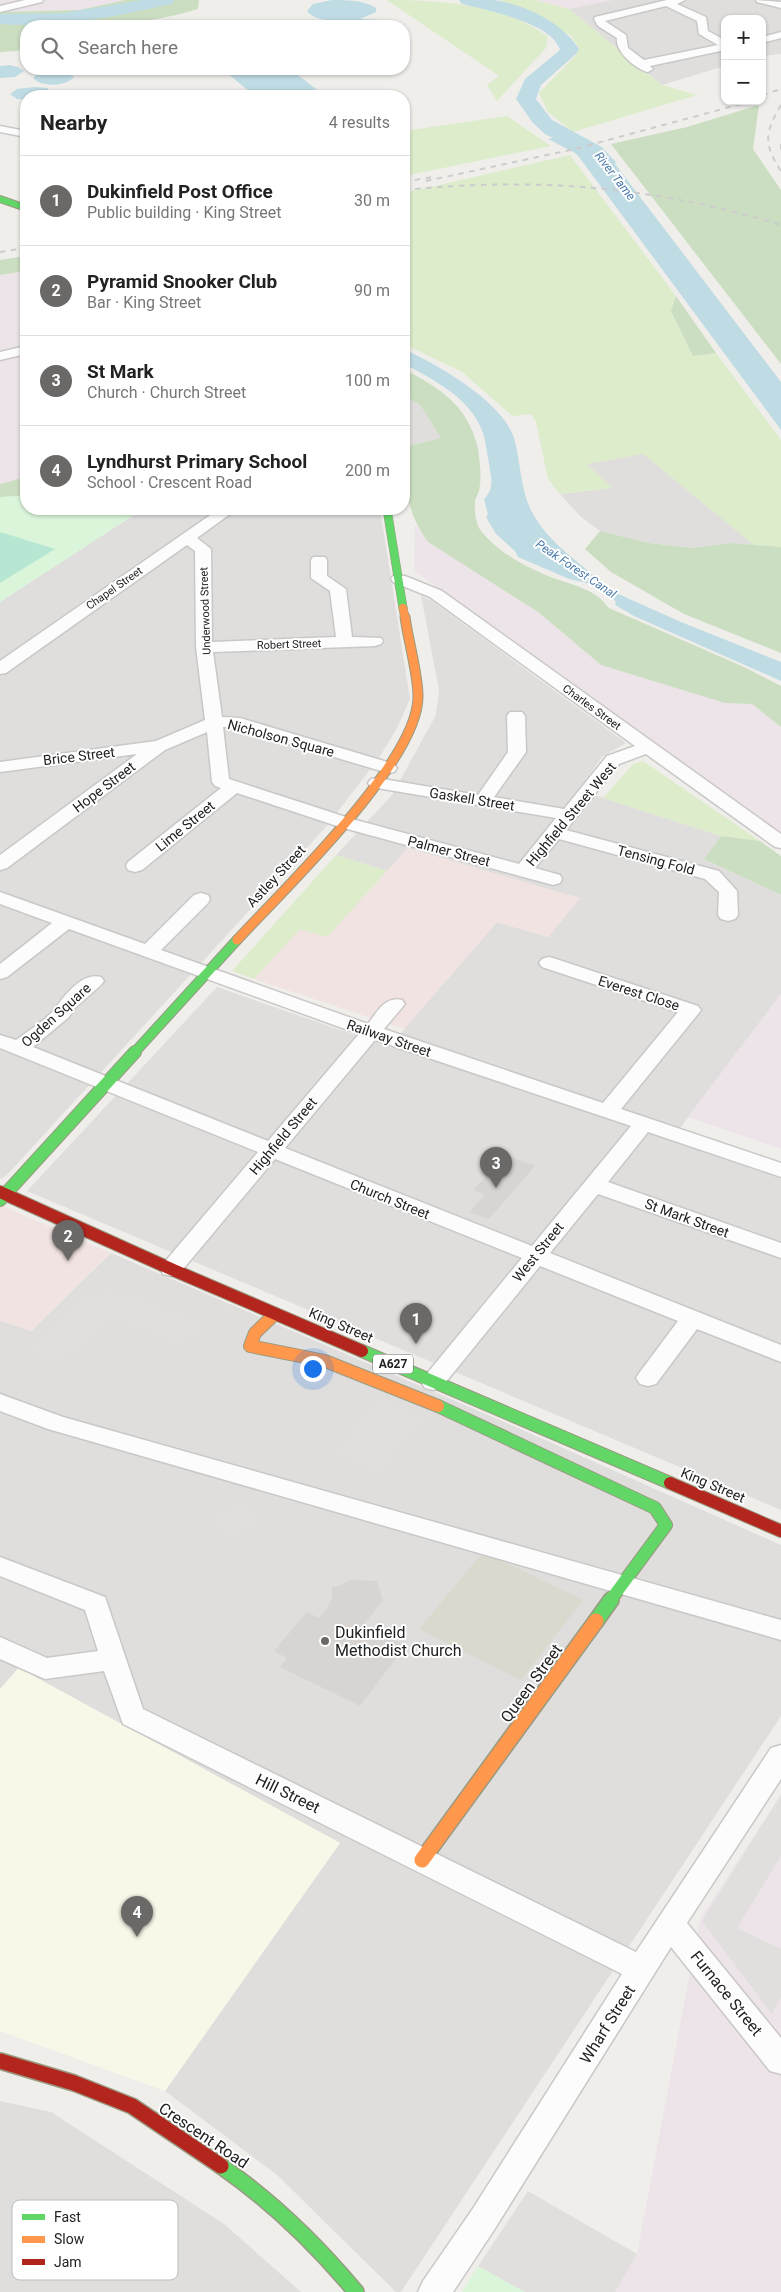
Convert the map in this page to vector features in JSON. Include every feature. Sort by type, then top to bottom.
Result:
[{"type":"main road","points":[[0,199],[20,206]]},
{"type":"main road","name":"Astley Street","points":[[2,1196],[104,1083],[346,823],[388,768],[414,720],[418,696],[389,515]]},
{"type":"main road","name":"King Street","points":[[2,1196],[781,1531]]},
{"type":"main road","name":"Queen Street","points":[[275,1314],[255,1333],[250,1346],[325,1361],[462,1416],[655,1508],[666,1525],[422,1860]]},
{"type":"main road","name":"Crescent Road","points":[[0,2060],[74,2083],[132,2106],[238,2177],[278,2208],[340,2272],[356,2292]]},
{"type":"street","points":[[0,9],[38,0]]},
{"type":"street","points":[[680,0],[599,19],[602,24],[622,37],[621,44],[623,49],[645,67],[721,47]]},
{"type":"street","points":[[761,0],[781,6]]},
{"type":"street","points":[[669,4],[702,19],[704,32],[721,43]]},
{"type":"street","points":[[766,39],[781,35]]},
{"type":"street","points":[[0,129],[20,133]]},
{"type":"street","points":[[0,356],[20,351]]},
{"type":"street","name":"Chapel Street","points":[[0,669],[220,515]]},
{"type":"street","name":"Underwood Street","points":[[186,538],[203,549],[204,647],[214,722]]},
{"type":"street","points":[[319,560],[319,578],[338,589],[344,642]]},
{"type":"street","name":"Charles Street","points":[[399,579],[436,594],[781,843]]},
{"type":"street","name":"Robert Street","points":[[204,647],[374,642]]},
{"type":"street","points":[[483,801],[517,752],[516,716]]},
{"type":"street","name":"Nicholson Square","points":[[346,823],[221,782],[214,722],[234,722],[388,768]]},
{"type":"street","name":"Hope Street","points":[[0,864],[159,746],[214,722]]},
{"type":"street","name":"Brice Street","points":[[0,767],[159,746]]},
{"type":"street","name":"Highfield Street West","points":[[523,871],[613,760],[647,746]]},
{"type":"street","name":"Gaskell Street","points":[[377,783],[568,815]]},
{"type":"street","name":"Lime Street","points":[[135,866],[235,786]]},
{"type":"street","name":"Palmer Street","points":[[346,823],[553,879]]},
{"type":"street","name":"Tensing Fold","points":[[554,832],[712,875],[728,890],[728,915]]},
{"type":"street","name":"Railway Street","points":[[0,898],[206,974],[372,1032],[781,1170]]},
{"type":"street","points":[[148,952],[201,899]]},
{"type":"street","points":[[0,973],[66,922]]},
{"type":"street","name":"Everest Close","points":[[549,963],[691,1010],[608,1111]]},
{"type":"street","name":"Ogden Square","points":[[9,1045],[62,1013],[65,1006],[94,981]]},
{"type":"street","name":"Highfield Street","points":[[171,1269],[395,1004]]},
{"type":"street","name":"Church Street","points":[[9,1045],[781,1354]]},
{"type":"street","name":"West Street","points":[[433,1382],[534,1256],[644,1124]]},
{"type":"street","name":"St Mark Street","points":[[594,1184],[781,1252]]},
{"type":"street","points":[[648,1378],[692,1319]]},
{"type":"street","points":[[0,1402],[56,1422],[781,1630]]},
{"type":"street","name":"Hill Street","points":[[0,1566],[96,1604],[132,1716],[641,1969]]},
{"type":"street","points":[[0,1647],[45,1669],[114,1659]]},
{"type":"street","name":"Wharf Street","points":[[434,2292],[483,2220],[641,1969],[781,1756]]},
{"type":"street","name":"Furnace Street","points":[[671,1925],[781,2061]]},
{"type":"shaded area","points":[[0,0],[125,0],[79,10],[0,12]]},
{"type":"shaded area","points":[[535,0],[613,0],[569,9]]},
{"type":"shaded area","points":[[606,0],[781,0],[781,54],[766,56],[766,15],[721,15],[721,67],[662,85],[569,9]]},
{"type":"shaded area","points":[[20,272],[20,479],[0,484],[0,275]]},
{"type":"shaded area","points":[[410,399],[420,405],[441,438],[410,446]]},
{"type":"shaded area","points":[[643,453],[754,545],[730,543],[692,548],[649,543],[600,531],[581,517],[560,494],[612,488],[586,464]]},
{"type":"shaded area","points":[[134,515],[381,515],[410,699],[397,728],[379,758],[325,828],[6,1176],[0,1179],[0,602]]},
{"type":"shaded area","points":[[415,525],[428,542],[538,612],[601,665],[725,703],[752,704],[781,727],[781,833],[414,571]]},
{"type":"shaded area","points":[[421,596],[432,601],[626,743],[602,757],[579,790],[721,836],[704,859],[781,895],[781,994],[671,1140],[781,1179],[781,1510],[27,1191],[217,987],[392,1048],[404,1029],[497,922],[548,937],[579,899],[408,848],[387,871],[336,855],[392,795],[436,715],[439,690]]},
{"type":"shaded area","points":[[408,848],[580,898],[548,937],[497,922],[404,1029],[254,979],[300,929],[327,937]]},
{"type":"shaded area","points":[[781,994],[781,1149],[688,1117]]},
{"type":"shaded area","points":[[0,1205],[111,1253],[31,1331],[2,1321],[0,1322]]},
{"type":"shaded area","points":[[111,1253],[518,1428],[781,1545],[781,1716],[401,2292],[396,2292],[277,2175],[165,2091],[340,1843],[18,1668],[0,1689],[0,1322],[31,1331]]},
{"type":"shaded area","points":[[105,1293],[130,1297],[201,1326],[182,1343],[111,1314],[58,1363],[30,1351],[82,1300]]},
{"type":"shaded area","points":[[381,1401],[422,1419],[379,1469],[337,1451]]},
{"type":"shaded area","points":[[244,1507],[257,1525],[227,1536],[216,1518]]},
{"type":"shaded area","points":[[483,1552],[583,1600],[521,1680],[419,1629]]},
{"type":"shaded area","points":[[19,1668],[340,1843],[165,2091],[0,2031],[0,1689]]},
{"type":"shaded area","points":[[781,1794],[781,2292],[615,2292],[637,2254],[700,1919]]},
{"type":"shaded area","points":[[781,1795],[781,1856],[737,1928],[781,1949],[781,1997],[772,2014],[702,1921]]},
{"type":"shaded area","points":[[0,2101],[51,2112],[224,2224],[301,2292],[0,2292]]},
{"type":"shaded area","points":[[528,2191],[637,2254],[615,2292],[525,2292],[478,2266]]},
{"type":"green space","points":[[125,0],[199,0],[198,9],[148,20],[20,20],[20,50],[0,52],[0,12],[79,10]]},
{"type":"green space","points":[[387,0],[449,3],[471,6],[512,17],[548,37],[546,48],[497,101],[487,85],[499,76]]},
{"type":"green space","points":[[500,0],[535,0],[569,9],[662,85],[697,95],[573,132],[548,112],[539,93],[576,55],[579,48],[570,35]]},
{"type":"green space","points":[[759,105],[753,149],[781,190],[781,364],[611,144],[687,127]]},
{"type":"green space","points":[[507,116],[551,146],[410,175],[410,130]]},
{"type":"green space","points":[[570,155],[676,296],[671,311],[693,356],[716,353],[781,440],[781,547],[754,545],[643,454],[587,464],[612,488],[560,494],[548,479],[536,422],[531,414],[511,415],[462,372],[410,347],[410,192]]},
{"type":"green space","points":[[20,257],[20,272],[0,275],[0,260]]},
{"type":"green space","points":[[676,296],[716,353],[693,356],[671,311]]},
{"type":"green space","points":[[410,372],[430,384],[451,400],[467,421],[478,449],[480,465],[479,491],[475,501],[477,523],[486,537],[496,546],[530,568],[589,591],[600,598],[609,608],[744,667],[781,686],[781,727],[752,704],[725,703],[601,665],[538,612],[428,542],[415,520],[410,504],[410,446],[441,438],[420,405],[410,399]]},
{"type":"green space","points":[[20,479],[20,496],[0,497],[0,484]]},
{"type":"green space","points":[[20,496],[20,515],[134,515],[0,602],[0,497]]},
{"type":"green space","points":[[600,531],[649,543],[692,548],[730,543],[781,547],[781,653],[684,614],[611,572],[585,549]]},
{"type":"green space","points":[[0,532],[55,549],[0,583]]},
{"type":"green space","points":[[643,761],[760,841],[721,836],[603,798],[633,764]]},
{"type":"green space","points":[[721,836],[760,841],[781,856],[781,895],[704,859]]},
{"type":"green space","points":[[336,855],[387,871],[327,937],[300,929],[254,979],[232,971]]},
{"type":"green space","points":[[478,2266],[525,2292],[462,2292]]},
{"type":"water","points":[[332,0],[366,3],[376,8],[376,12],[360,19],[382,20],[322,19],[311,15],[307,11],[313,4]]},
{"type":"water","points":[[0,66],[18,67],[20,68],[20,74],[15,77],[0,78]]},
{"type":"water","points":[[36,75],[71,75],[74,77],[65,83],[53,85],[42,83],[33,78]]},
{"type":"water","points":[[229,75],[298,75],[317,90],[248,90]]},
{"type":"water","points":[[34,87],[47,88],[49,90],[20,90],[20,99],[10,94],[17,89]]},
{"type":"water","points":[[568,134],[602,147],[781,382],[781,430],[579,157],[548,139]]},
{"type":"water","name":"Peak Forest Canal","points":[[410,352],[451,374],[497,411],[507,424],[514,438],[525,495],[538,522],[554,541],[602,582],[601,584],[616,593],[681,622],[781,662],[781,681],[634,616],[615,605],[616,602],[610,595],[591,584],[569,579],[518,557],[515,551],[496,534],[486,517],[488,514],[484,499],[490,491],[491,478],[484,437],[477,421],[461,400],[410,367]]},
{"type":"building","points":[[505,1155],[535,1166],[489,1219],[469,1212],[485,1195],[474,1190]]},
{"type":"building","name":"Dukinfield Methodist Church","points":[[349,1580],[377,1581],[383,1601],[363,1625],[402,1644],[397,1657],[360,1706],[280,1667],[287,1658],[274,1651],[307,1612],[319,1618],[328,1607],[332,1598],[332,1587],[340,1586]]},
{"type":"waterway","name":"River Tame","points":[[0,19],[63,19],[105,13],[166,0]]},
{"type":"waterway","name":"River Tame","points":[[468,0],[493,5],[525,16],[541,23],[564,40],[570,49],[568,53],[532,83],[526,99],[537,116],[545,124],[560,134],[585,145],[600,155],[606,162]]},
{"type":"railway","points":[[766,94],[781,89]]},
{"type":"railway","points":[[426,181],[575,149],[737,105]]},
{"type":"railway","points":[[781,105],[772,123],[768,138],[771,153],[781,171]]},
{"type":"railway","points":[[781,144],[781,150]]},
{"type":"railway","points":[[410,181],[432,177]]},
{"type":"railway","points":[[410,190],[501,184],[594,188],[687,201],[781,225]]},
{"type":"railway","points":[[0,252],[20,249]]},
{"type":"traffic: fast","points":[[0,199],[20,206]]},
{"type":"traffic: fast","points":[[388,515],[403,608]]},
{"type":"traffic: fast","points":[[0,1200],[237,940]]},
{"type":"traffic: fast","points":[[362,1351],[670,1483]]},
{"type":"traffic: fast","points":[[438,1406],[655,1508],[666,1525],[596,1621]]},
{"type":"traffic: fast","points":[[221,2166],[259,2193],[276,2208],[310,2240],[356,2292]]},
{"type":"traffic: slow","points":[[237,940],[346,823],[388,768],[414,720],[418,696],[403,608]]},
{"type":"traffic: slow","points":[[275,1314],[255,1333],[250,1346],[325,1361],[438,1406]]},
{"type":"traffic: slow","points":[[422,1860],[596,1621]]},
{"type":"traffic: jam","points":[[0,1192],[171,1269],[362,1351]]},
{"type":"traffic: jam","points":[[670,1483],[781,1531]]},
{"type":"traffic: jam","points":[[0,2061],[74,2083],[132,2106],[221,2166]]},
{"type":"place","name":"St Mark","points":[[496,1188]]},
{"type":"place","name":"Pyramid Snooker Club","points":[[68,1261]]},
{"type":"place","name":"Dukinfield Post Office","points":[[416,1344]]},
{"type":"place","name":"Dukinfield Methodist Church","points":[[325,1641]]},
{"type":"place","name":"Lyndhurst Primary School","points":[[137,1937]]}]
